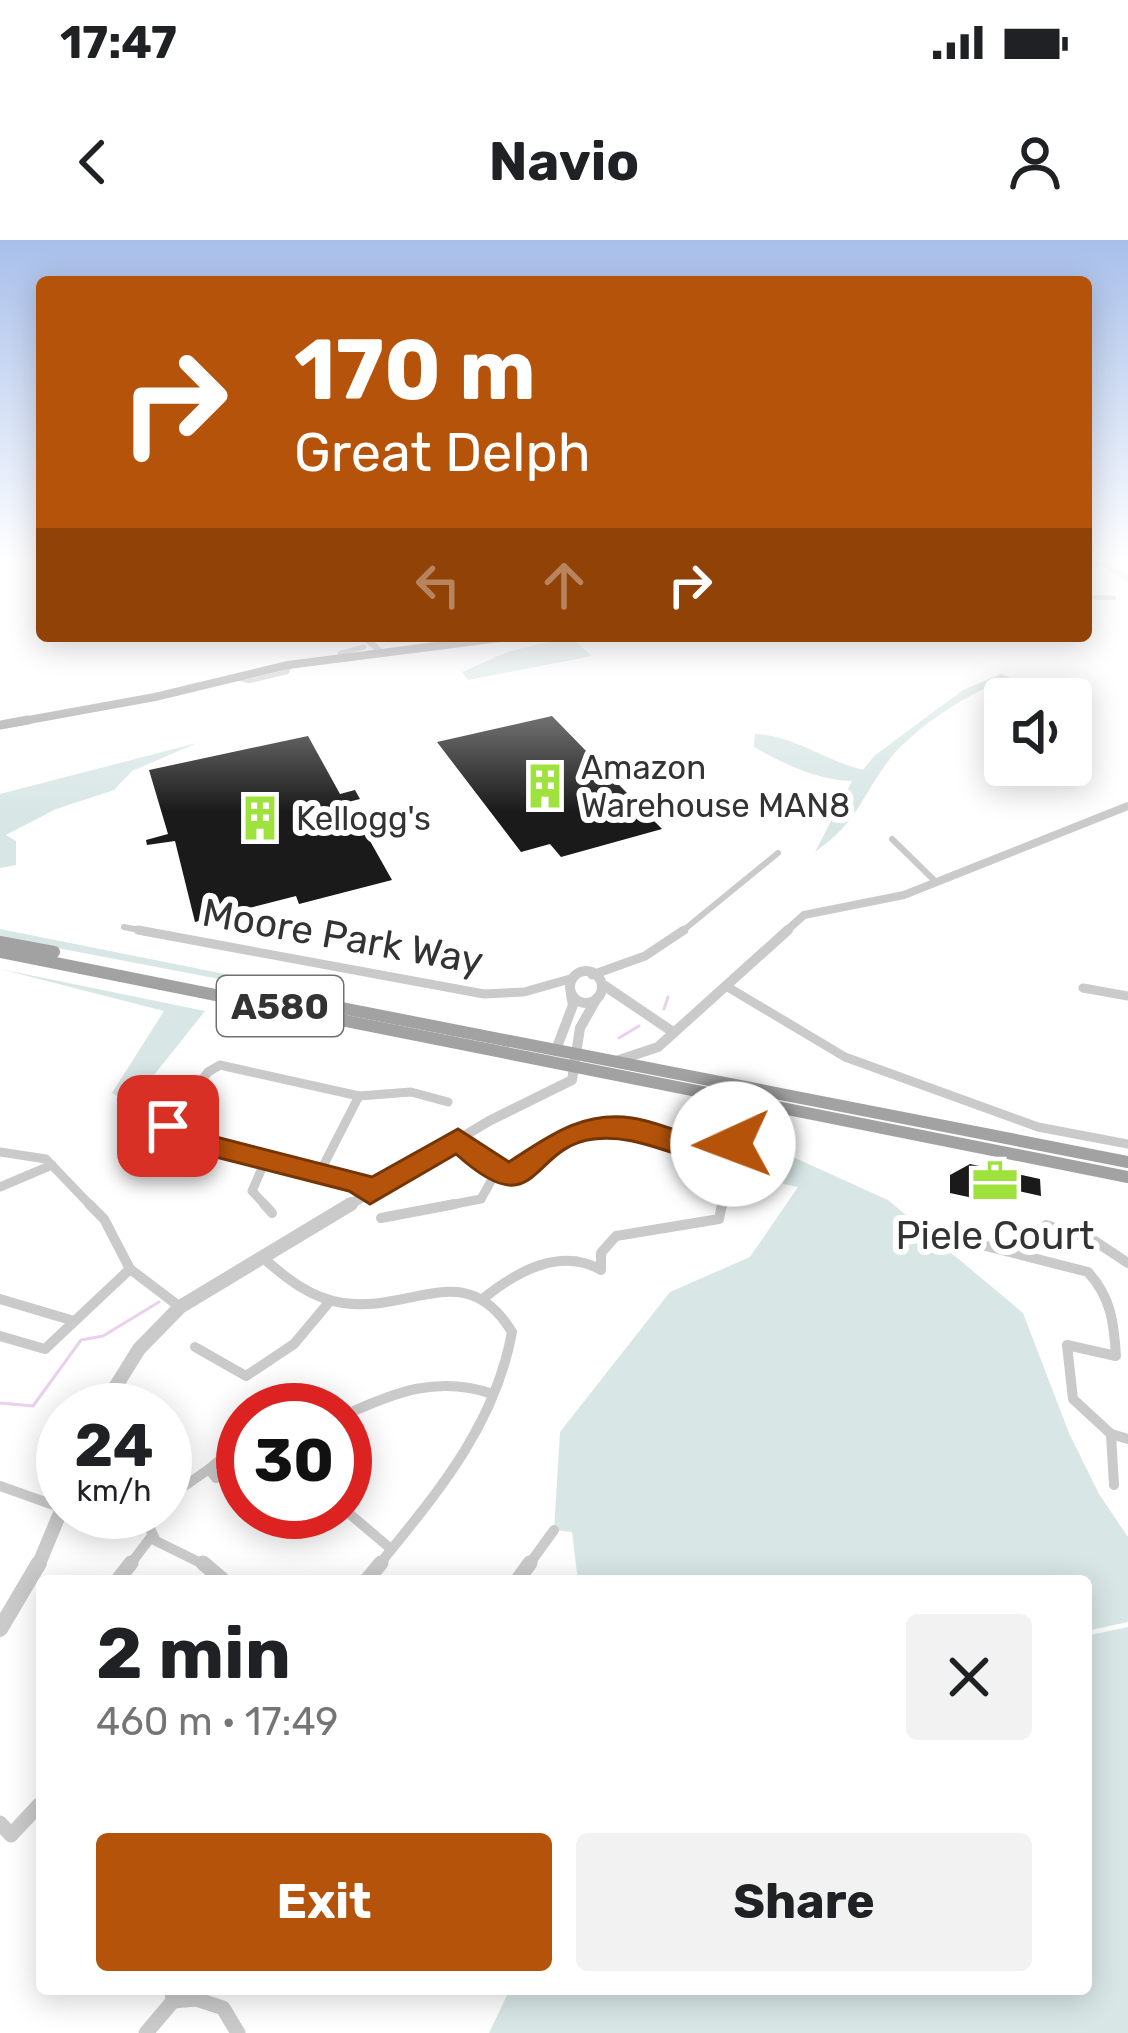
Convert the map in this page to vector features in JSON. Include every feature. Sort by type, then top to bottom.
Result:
[{"type":"highway","points":[[0,725],[291,665],[447,645]]},
{"type":"highway","name":"A580","points":[[0,942],[398,1019],[558,1058]]},
{"type":"highway","name":"A580","points":[[0,952],[575,1061],[789,1111],[1127,1174]]},
{"type":"highway","name":"A580","points":[[575,1061],[620,1060],[1127,1174]]},
{"type":"street","points":[[373,645],[382,653]]},
{"type":"street","points":[[339,658],[340,653],[360,648]]},
{"type":"street","points":[[620,1060],[658,1047],[804,915],[878,902],[1128,806]]},
{"type":"street","points":[[892,839],[936,882]]},
{"type":"street","points":[[550,1088],[573,1005],[571,979],[616,970],[687,930],[778,853]]},
{"type":"street","name":"Moore Park Way","points":[[124,927],[484,994],[571,979]]},
{"type":"street","points":[[118,1383],[140,1349],[180,1307],[458,1139],[550,1088],[572,1081],[588,1008],[616,970]]},
{"type":"street","points":[[592,975],[602,990],[674,1033]]},
{"type":"street","name":"Moore Park Way","points":[[550,986],[570,994]]},
{"type":"street","points":[[725,986],[845,1057],[1038,1127],[1128,1144]]},
{"type":"street","points":[[1083,988],[1128,996]]},
{"type":"street","points":[[570,994],[602,990]]},
{"type":"street","points":[[658,1047],[655,1059],[665,1070]]},
{"type":"street","points":[[370,1192],[358,1181],[166,1135],[168,1126],[208,1072],[220,1065],[359,1096],[411,1092],[448,1102]]},
{"type":"street","points":[[320,1172],[359,1096]]},
{"type":"street","points":[[458,1139],[496,1172],[514,1174],[574,1133],[594,1129],[633,1129],[680,1146],[749,1150]]},
{"type":"street","points":[[731,1136],[734,1149]]},
{"type":"street","points":[[0,1152],[46,1159],[104,1219],[130,1269],[180,1307]]},
{"type":"street","points":[[266,1159],[252,1191],[272,1213]]},
{"type":"street","points":[[0,1187],[52,1166]]},
{"type":"street","points":[[381,1218],[481,1199],[496,1172]]},
{"type":"street","points":[[485,1297],[506,1278],[564,1259],[589,1260],[602,1270],[601,1253],[616,1237],[719,1219],[723,1200]]},
{"type":"street","points":[[1046,1226],[1093,1240],[1128,1263]]},
{"type":"street","points":[[966,1231],[966,1241],[1079,1270],[1102,1285],[1111,1298],[1116,1356],[1067,1345],[1073,1399],[1111,1434],[1128,1439]]},
{"type":"street","points":[[262,1257],[294,1288],[330,1301],[380,1305],[464,1291],[485,1297],[512,1332],[509,1360],[466,1452],[371,1575]]},
{"type":"street","points":[[0,1336],[45,1349],[130,1269]]},
{"type":"street","points":[[0,1299],[74,1321]]},
{"type":"street","points":[[195,1347],[246,1376],[272,1364],[301,1341],[330,1301]]},
{"type":"street","points":[[372,1403],[408,1387],[466,1383],[493,1394]]},
{"type":"street","points":[[1111,1434],[1114,1485]]},
{"type":"street","points":[[0,1486],[36,1498]]},
{"type":"street","points":[[521,1575],[554,1530]]},
{"type":"street","points":[[372,1533],[391,1549]]},
{"type":"street","points":[[0,1629],[8,1604],[45,1539]]},
{"type":"street","points":[[122,1575],[149,1539]]},
{"type":"street","points":[[153,1539],[166,1550],[202,1561],[217,1575]]},
{"type":"street","points":[[0,1823],[11,1835],[36,1806]]},
{"type":"street","points":[[146,2033],[173,1995],[216,2004],[228,2013],[238,2033]]},
{"type":"shaded area","points":[[537,645],[580,645],[592,656],[468,680],[462,672]]},
{"type":"shaded area","points":[[984,681],[984,689],[926,725],[897,751],[849,821],[815,852],[852,781],[826,778],[777,759],[754,747],[755,734],[797,743],[863,770],[874,756],[963,690]]},
{"type":"shaded area","points":[[197,743],[132,771],[114,790],[56,809],[6,835],[16,841],[16,865],[0,868],[0,794]]},
{"type":"shaded area","points":[[0,929],[275,984],[271,989],[0,937]]},
{"type":"shaded area","points":[[0,969],[205,1011],[131,1104],[112,1093],[164,1011]]},
{"type":"shaded area","points":[[784,1153],[888,1200],[1023,1313],[1069,1433],[1099,1494],[1128,1537],[1128,1622],[1092,1630],[1092,1575],[577,1575],[572,1532],[554,1530],[560,1432],[670,1292],[750,1257],[798,1187],[783,1184]]},
{"type":"shaded area","points":[[1128,1627],[1128,2033],[489,2033],[507,1995],[1092,1995],[1092,1635]]},
{"type":"building","name":"Amazon Warehouse MAN8","points":[[552,716],[662,829],[561,857],[550,844],[521,852],[437,742]]},
{"type":"building","name":"Kellogg's","points":[[308,736],[340,794],[355,790],[360,799],[348,802],[392,880],[299,904],[296,896],[195,922],[175,841],[147,845],[146,840],[168,834],[149,770]]},
{"type":"building","name":"Piele Court","points":[[970,1164],[1040,1179],[1041,1196],[981,1183],[973,1187],[973,1198],[950,1193],[950,1175]]},
{"type":"waterway","points":[[664,1009],[668,997]]},
{"type":"waterway","points":[[619,1038],[639,1026]]},
{"type":"waterway","points":[[0,1403],[33,1406],[81,1340],[103,1336],[159,1302]]},
{"type":"place","name":"Amazon Warehouse MAN8","points":[[545,786]]},
{"type":"place","name":"Kellogg's","points":[[260,818]]},
{"type":"place","name":"Piele Court","points":[[995,1181]]},
{"type":"route","points":[[168,1126],[166,1135],[358,1181],[370,1192],[458,1139],[496,1172],[514,1174],[574,1133],[594,1129],[633,1129],[692,1148],[734,1149],[733,1144]]}]
